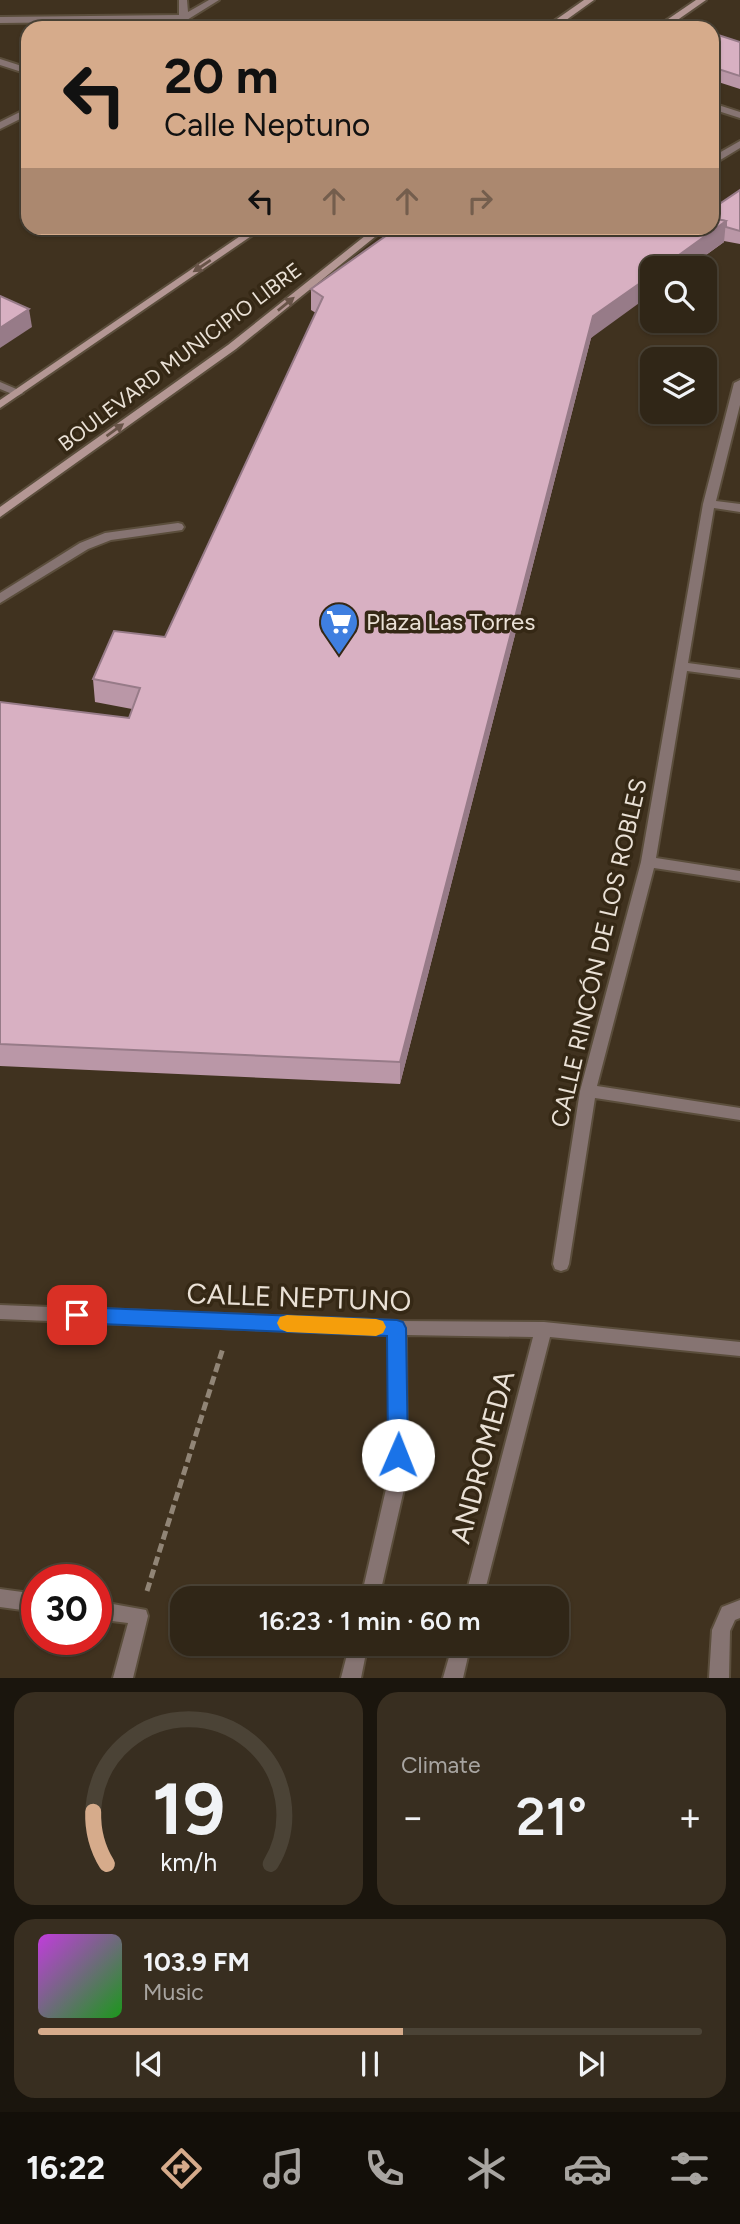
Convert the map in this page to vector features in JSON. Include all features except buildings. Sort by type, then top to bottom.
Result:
[{"type":"main road","points":[[559,21],[590,0]]},
{"type":"main road","points":[[670,21],[702,0]]},
{"type":"main road","points":[[0,405],[248,235]]},
{"type":"main road","name":"BOULEVARD MUNICIPIO LIBRE","points":[[0,513],[232,347],[372,235]]},
{"type":"street","points":[[183,0],[184,18]]},
{"type":"street","points":[[180,21],[215,0]]},
{"type":"street","points":[[0,20],[184,18]]},
{"type":"street","points":[[0,62],[21,69]]},
{"type":"street","points":[[719,108],[740,116]]},
{"type":"street","points":[[0,126],[21,114]]},
{"type":"street","points":[[719,158],[740,144]]},
{"type":"street","name":"CALLE RINCÓN DE LOS ROBLES","points":[[561,1264],[588,1091],[648,862],[709,504],[740,383]]},
{"type":"street","points":[[0,385],[17,393]]},
{"type":"street","points":[[709,504],[740,508]]},
{"type":"street","points":[[0,599],[97,541],[135,530],[178,527]]},
{"type":"street","points":[[682,666],[740,674]]},
{"type":"street","points":[[648,862],[740,876]]},
{"type":"street","points":[[588,1091],[740,1114]]},
{"type":"street","name":"CALLE NEPTUNO","points":[[0,1312],[397,1328],[549,1330],[740,1349]]},
{"type":"street","points":[[373,1586],[398,1476],[397,1328]]},
{"type":"street","name":"ANDROMEDA","points":[[477,1586],[549,1330]]},
{"type":"street","points":[[0,1598],[21,1601]]},
{"type":"street","points":[[719,1678],[722,1630],[734,1611]]},
{"type":"street","points":[[112,1612],[139,1616],[123,1678]]},
{"type":"street","points":[[351,1678],[356,1656]]},
{"type":"street","points":[[453,1678],[459,1656]]},
{"type":"path","points":[[139,1616],[232,1321]]},
{"type":"slow traffic","points":[[287,1323],[376,1327]]},
{"type":"place","name":"Plaza Las Torres","points":[[339,656]]},
{"type":"route","points":[[77,1315],[397,1328],[398,1455]]}]
